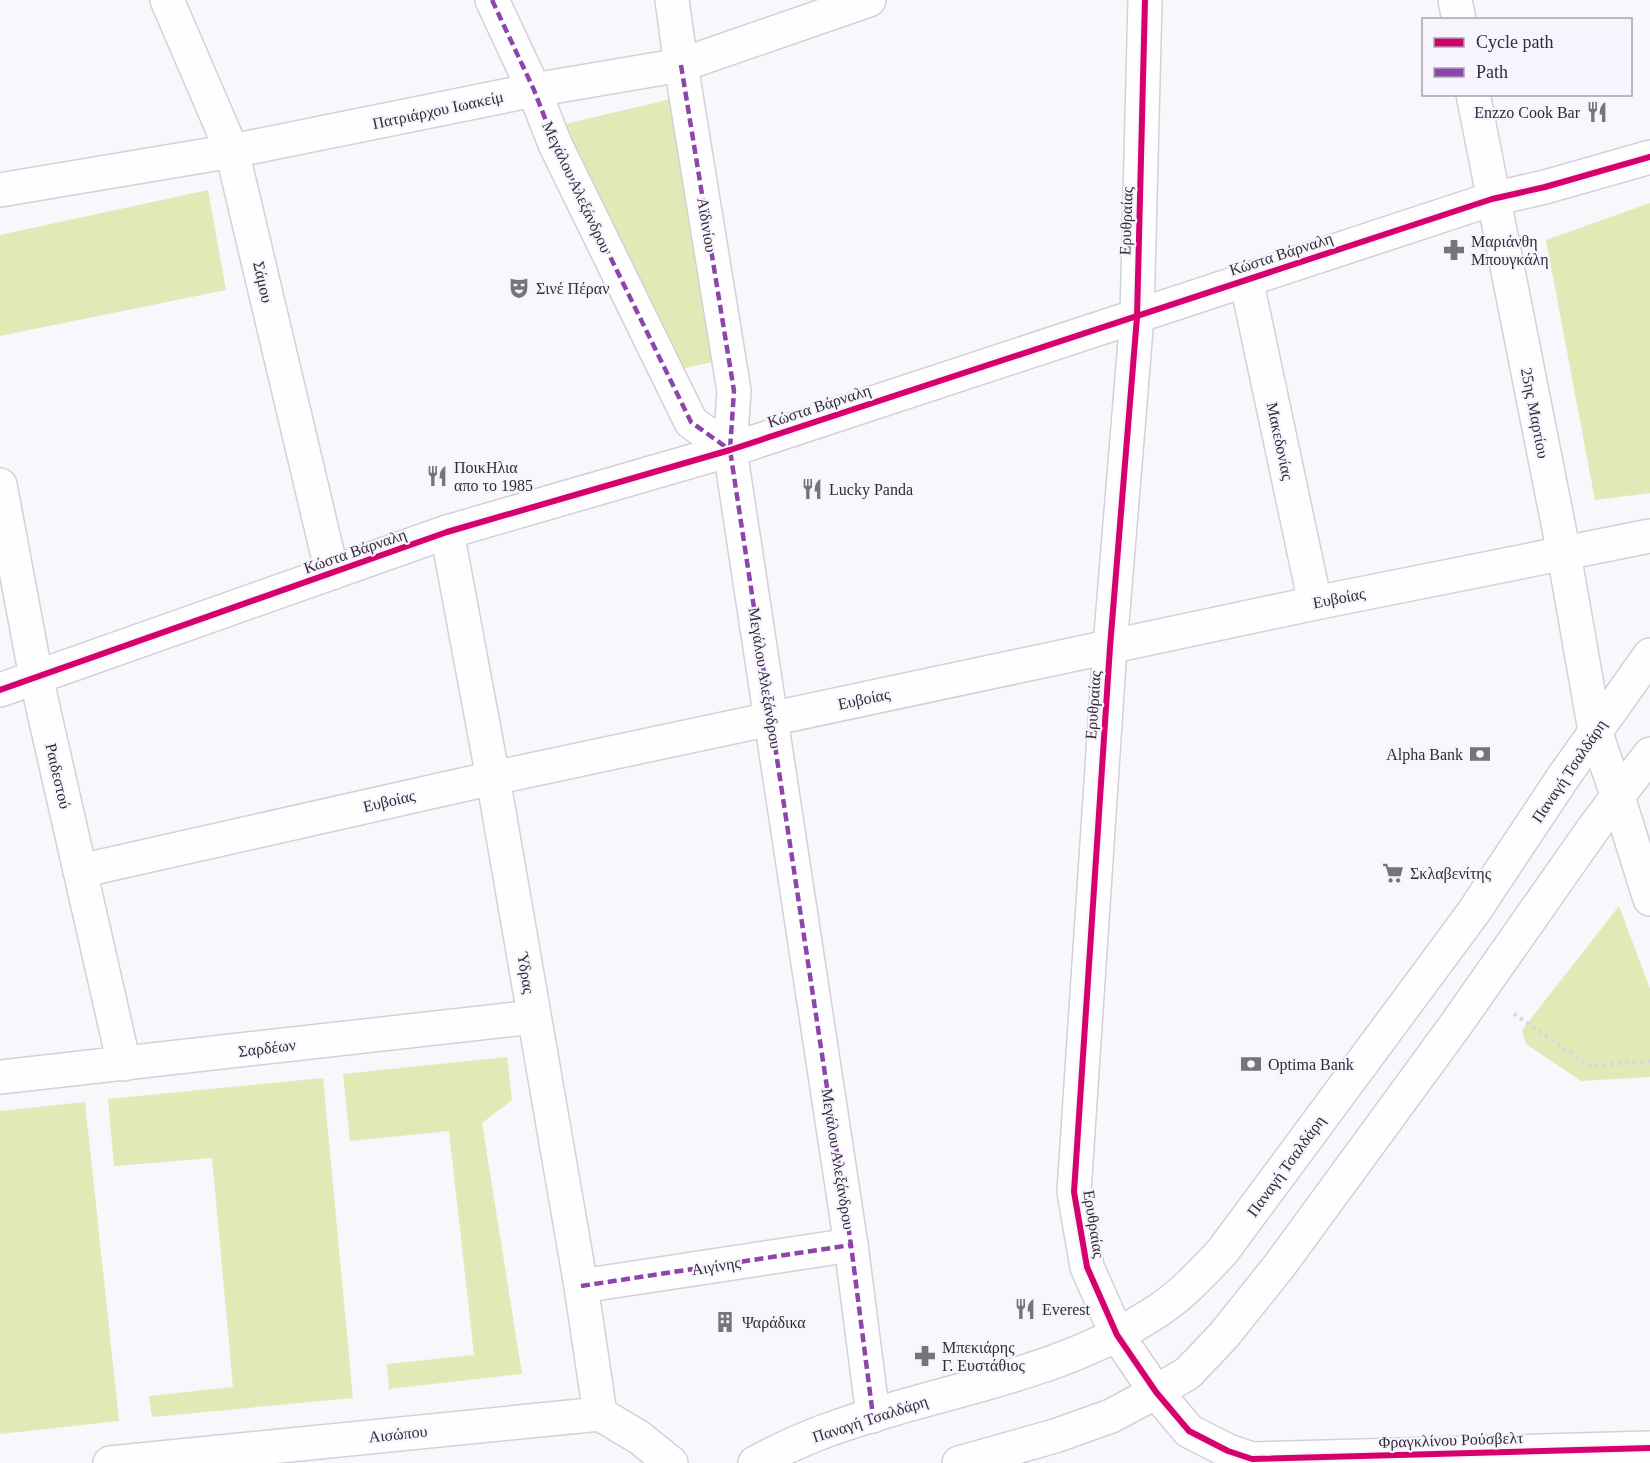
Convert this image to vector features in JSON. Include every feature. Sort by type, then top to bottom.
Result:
[{"type":"street","name":"Σάμου","points":[[167,0],[232,151],[332,573]]},
{"type":"street","name":"Μεγάλου Αλεξάνδρου","points":[[492,0],[534,90],[555,144],[691,422],[730,450],[851,1245],[873,1416]]},
{"type":"street","name":"Αϊδινίου","points":[[672,0],[734,391],[730,450]]},
{"type":"street","name":"Πατριάρχου Ιωακείμ","points":[[0,190],[232,151],[534,90],[681,65],[869,0]]},
{"type":"street","name":"Ερυθραίας","points":[[1145,0],[1137,317],[1110,647],[1074,1192],[1087,1267],[1117,1335],[1156,1392],[1189,1431],[1253,1461]]},
{"type":"street","points":[[1455,0],[1459,18]]},
{"type":"street","name":"25ης Μαρτίου","points":[[1473,96],[1563,554],[1595,731],[1650,899]]},
{"type":"street","name":"Κώστα Βάρναλη","points":[[0,690],[447,532],[730,450],[1492,199],[1650,158]]},
{"type":"street","name":"Μακεδονίας","points":[[1246,279],[1315,603]]},
{"type":"street","name":"Ραιδεστού","points":[[0,485],[36,677],[123,1064]]},
{"type":"street","name":"Ύδρας","points":[[447,532],[493,778],[581,1286],[600,1414]]},
{"type":"street","name":"Ευβοίας","points":[[80,871],[493,778],[1315,603],[1650,536]]},
{"type":"street","name":"Παναγή Τσαλδάρη","points":[[754,1463],[824,1431],[1031,1371],[1076,1354],[1117,1335],[1182,1293],[1222,1252],[1473,913],[1595,731],[1650,655]]},
{"type":"street","points":[[959,1463],[1055,1436],[1111,1416],[1188,1372],[1224,1335],[1280,1264],[1479,991],[1593,829],[1650,754]]},
{"type":"street","name":"Σαρδέων","points":[[0,1077],[533,1017]]},
{"type":"street","name":"Αιγίνης","points":[[581,1286],[851,1245]]},
{"type":"street","points":[[600,1414],[640,1438],[671,1463]]},
{"type":"street","name":"Αισώπου","points":[[110,1463],[600,1414]]},
{"type":"street","name":"Φραγκλίνου Ρούσβελτ","points":[[1253,1461],[1498,1457],[1650,1448]]},
{"type":"path","points":[[1479,991],[1590,1066],[1650,1061]]},
{"type":"green space","points":[[671,99],[722,360],[681,369],[561,125]]},
{"type":"green space","points":[[208,190],[226,290],[0,336],[0,235]]},
{"type":"green space","points":[[1650,203],[1650,493],[1595,500],[1546,240]]},
{"type":"green space","points":[[1619,906],[1650,989],[1650,1077],[1581,1081],[1526,1044],[1522,1030]]},
{"type":"green space","points":[[507,1057],[512,1100],[482,1123],[522,1374],[389,1389],[387,1364],[474,1355],[449,1131],[350,1141],[343,1074]]},
{"type":"green space","points":[[323,1078],[353,1398],[152,1417],[149,1396],[233,1387],[212,1158],[114,1166],[108,1099]]},
{"type":"green space","points":[[85,1102],[119,1421],[0,1434],[0,1111]]},
{"type":"marked path","points":[[492,0],[534,90],[555,144],[691,422],[730,450]]},
{"type":"marked path","points":[[681,65],[734,391],[730,450],[851,1245],[873,1416]]},
{"type":"marked path","points":[[581,1286],[851,1245]]},
{"type":"cycle path","points":[[1145,0],[1137,317],[1110,647],[1074,1192],[1087,1267],[1117,1335],[1156,1392],[1189,1431],[1228,1451],[1252,1459],[1650,1448]]},
{"type":"cycle path","points":[[0,690],[447,532],[730,450],[1492,199],[1545,187],[1650,157]]},
{"type":"place","name":"Enzzo Cook Bar","points":[[1597,112]]},
{"type":"place","name":"Μαριάνθη Μπουγκάλη","points":[[1454,250]]},
{"type":"place","name":"Σινέ Πέραν","points":[[519,288]]},
{"type":"place","name":"ΠοικΗλια απο το 1985","points":[[437,476]]},
{"type":"place","name":"Lucky Panda","points":[[812,489]]},
{"type":"place","name":"Alpha Bank","points":[[1480,754]]},
{"type":"place","name":"Σκλαβενίτης","points":[[1393,873]]},
{"type":"place","name":"Optima Bank","points":[[1251,1064]]},
{"type":"place","name":"Everest","points":[[1025,1309]]},
{"type":"place","name":"Ψαράδικα","points":[[725,1322]]},
{"type":"place","name":"Μπεκιάρης Γ. Ευστάθιος","points":[[925,1356]]}]
